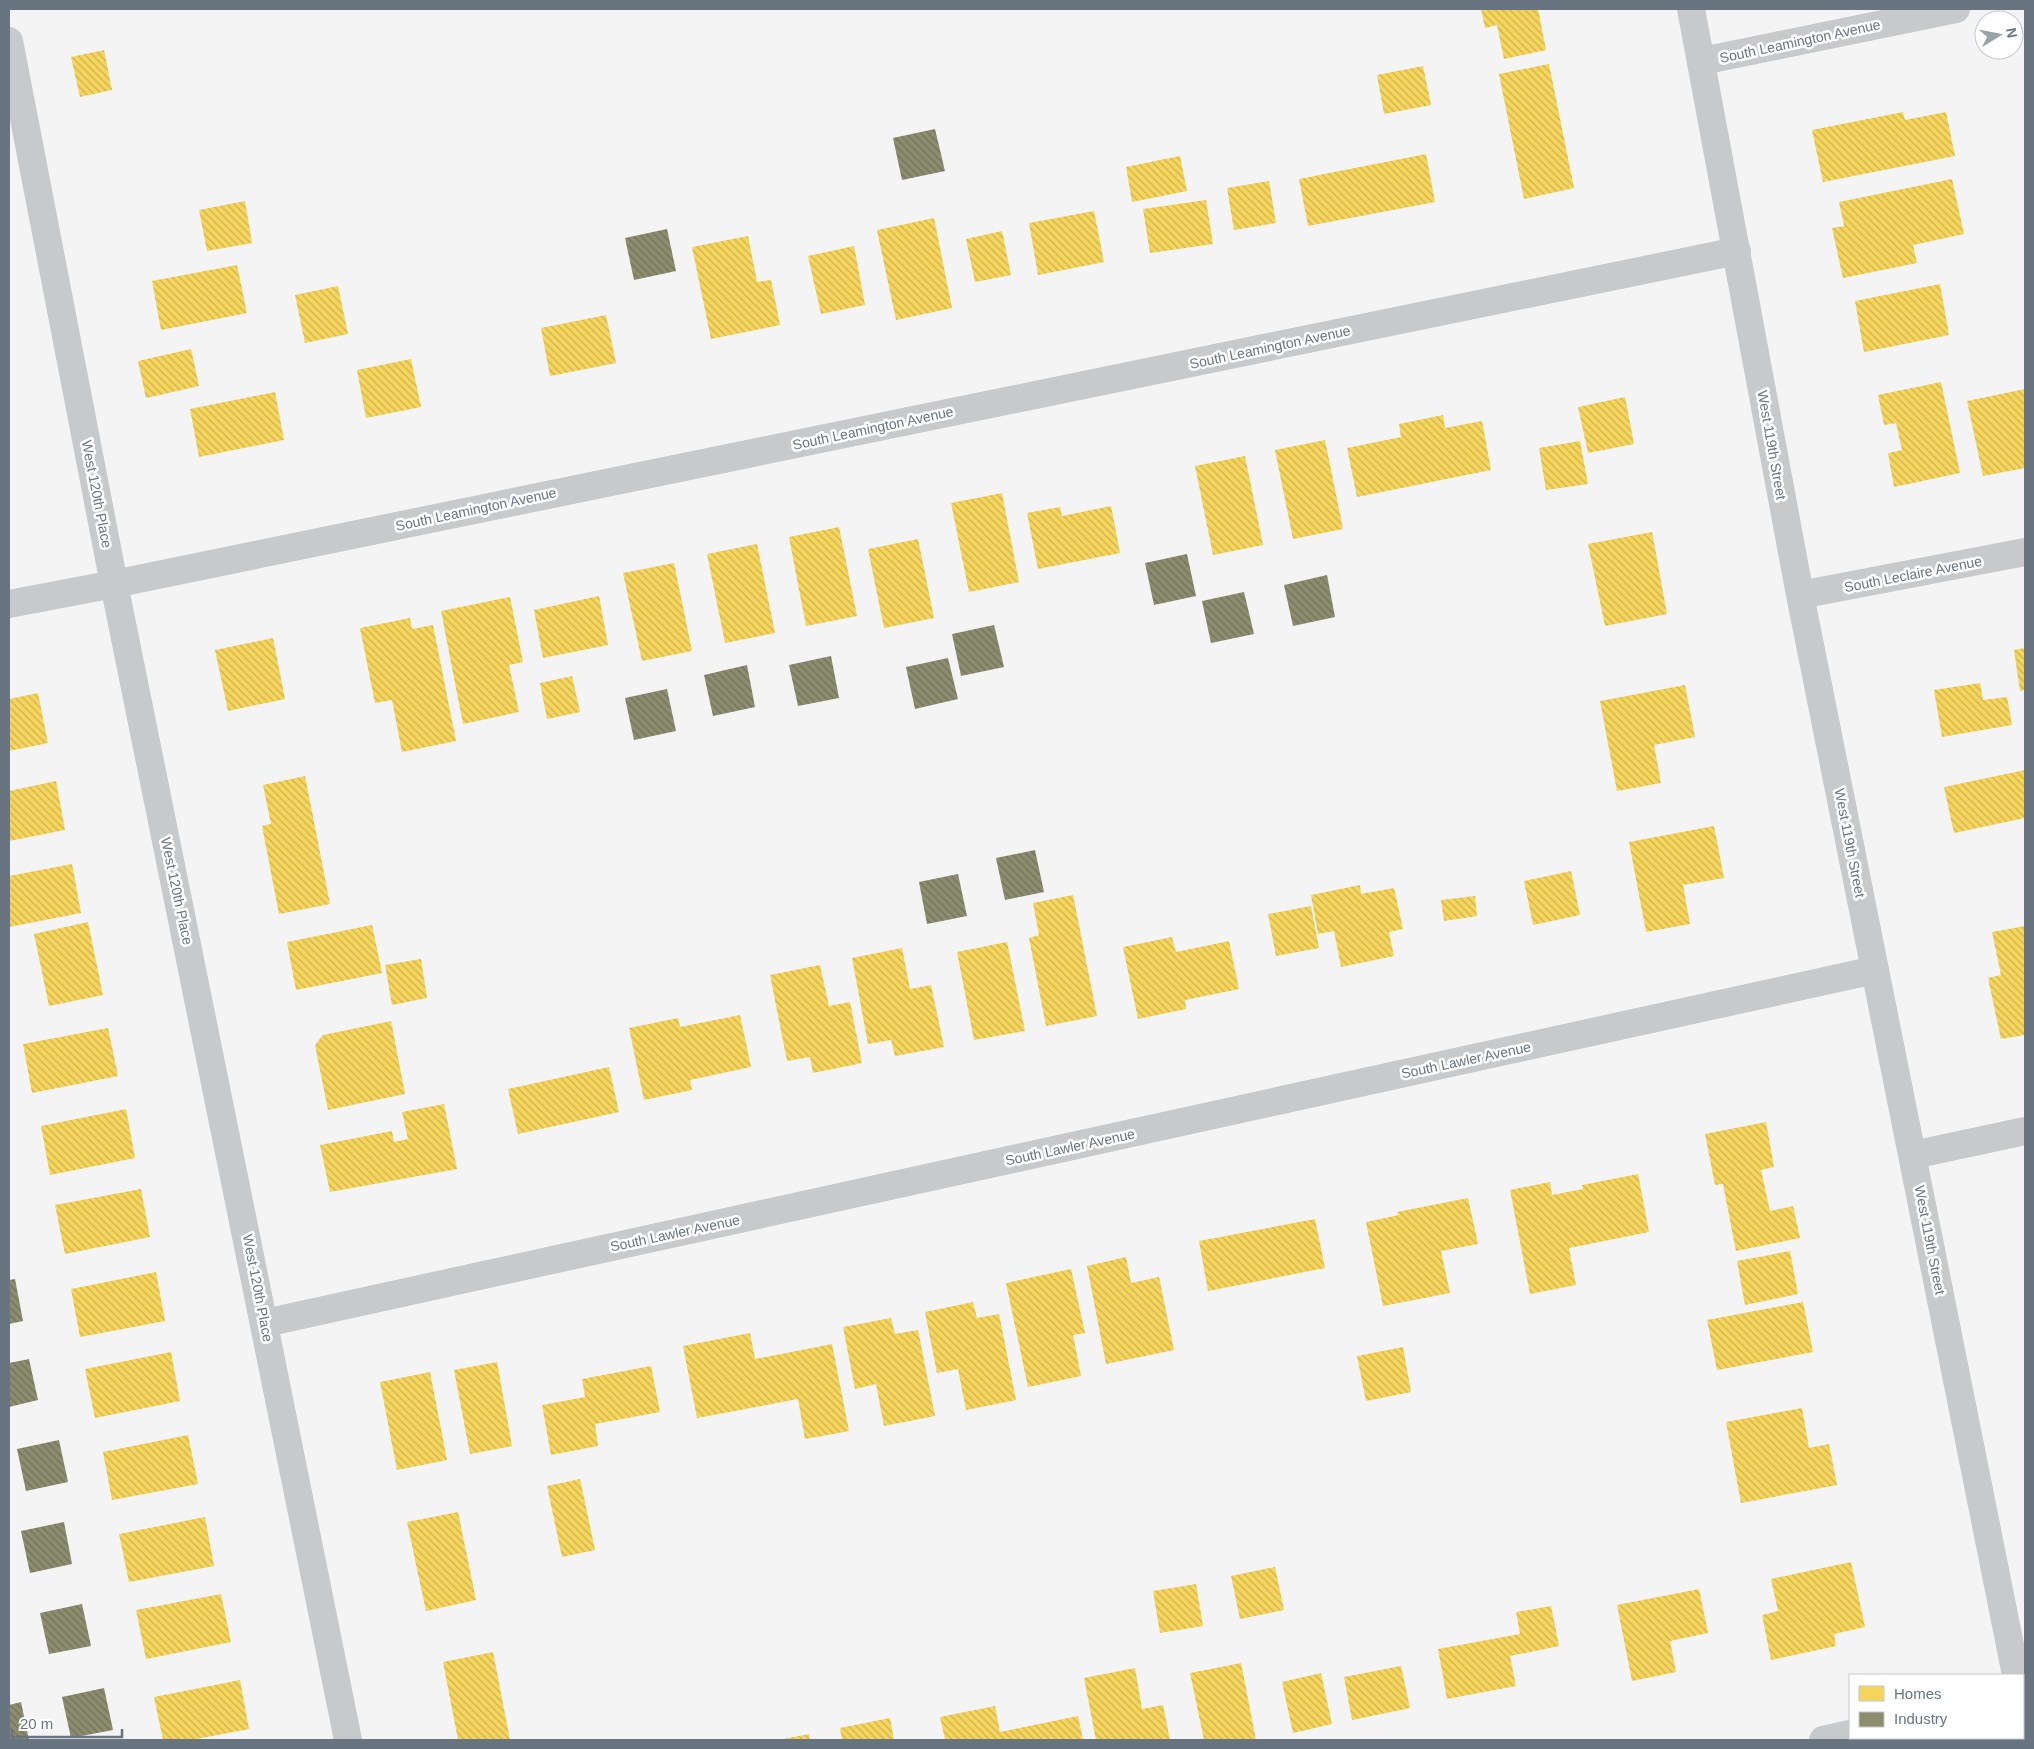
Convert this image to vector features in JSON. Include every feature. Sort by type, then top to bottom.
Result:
[{"type":"street","name":"West 119th Street","points":[[1691,9],[1800,595],[2016,1674]]},
{"type":"street","name":"South Leamington Avenue","points":[[1702,61],[1956,9]]},
{"type":"street","name":"West 120th Place","points":[[9,41],[114,584],[348,1740]]},
{"type":"street","name":"South Leamington Avenue","points":[[9,604],[1737,251]]},
{"type":"street","name":"South Leclaire Avenue","points":[[1800,595],[2025,552]]},
{"type":"street","name":"South Lawler Avenue","points":[[265,1323],[1875,970]]},
{"type":"street","points":[[1913,1155],[2025,1131]]},
{"type":"street","points":[[1823,1740],[1849,1734]]},
{"type":"building: Homes","points":[[1481,9],[1538,9],[1546,50],[1504,59],[1497,25],[1485,28]]},
{"type":"building: Homes","points":[[104,50],[112,90],[80,97],[71,57]]},
{"type":"building: Homes","points":[[1549,64],[1574,188],[1524,199],[1499,74]]},
{"type":"building: Homes","points":[[1423,66],[1431,105],[1384,114],[1377,75]]},
{"type":"building: Homes","points":[[1903,112],[1905,120],[1946,112],[1955,156],[1823,182],[1812,130]]},
{"type":"building: Homes","points":[[1426,154],[1435,202],[1308,226],[1299,179]]},
{"type":"building: Homes","points":[[1180,156],[1187,191],[1132,202],[1126,167]]},
{"type":"building: Homes","points":[[1952,179],[1964,234],[1913,245],[1917,263],[1843,278],[1832,228],[1844,226],[1839,202]]},
{"type":"building: Homes","points":[[1269,181],[1276,223],[1234,230],[1227,188]]},
{"type":"building: Homes","points":[[1206,200],[1213,244],[1150,253],[1143,209]]},
{"type":"building: Homes","points":[[245,201],[252,243],[207,251],[199,210]]},
{"type":"building: Homes","points":[[1094,211],[1104,262],[1038,275],[1029,223]]},
{"type":"building: Homes","points":[[934,218],[952,308],[896,320],[877,230]]},
{"type":"building: Homes","points":[[1002,231],[1011,275],[975,282],[966,239]]},
{"type":"building: Homes","points":[[748,236],[757,282],[771,280],[780,325],[711,339],[692,247]]},
{"type":"building: Homes","points":[[854,246],[865,305],[821,314],[808,256]]},
{"type":"building: Homes","points":[[237,265],[247,313],[161,330],[152,281]]},
{"type":"building: Homes","points":[[1940,284],[1949,335],[1864,352],[1855,301]]},
{"type":"building: Homes","points":[[338,286],[348,334],[305,343],[295,295]]},
{"type":"building: Homes","points":[[606,315],[616,363],[550,376],[541,328]]},
{"type":"building: Homes","points":[[191,349],[199,386],[146,398],[138,361]]},
{"type":"building: Homes","points":[[411,359],[421,407],[366,418],[357,370]]},
{"type":"building: Homes","points":[[1941,382],[1960,473],[1894,487],[1888,453],[1902,450],[1896,423],[1884,425],[1878,395]]},
{"type":"building: Homes","points":[[2025,389],[2025,468],[1983,476],[1967,401]]},
{"type":"building: Homes","points":[[275,392],[284,440],[199,457],[190,409]]},
{"type":"building: Homes","points":[[1625,397],[1634,444],[1588,453],[1578,407]]},
{"type":"building: Homes","points":[[1443,415],[1445,428],[1482,421],[1491,470],[1357,497],[1347,448],[1401,437],[1399,424]]},
{"type":"building: Homes","points":[[1325,440],[1343,529],[1293,539],[1275,450]]},
{"type":"building: Homes","points":[[1580,441],[1588,484],[1546,490],[1539,448]]},
{"type":"building: Homes","points":[[1245,456],[1263,545],[1213,555],[1195,466]]},
{"type":"building: Homes","points":[[1002,493],[1019,582],[969,592],[951,503]]},
{"type":"building: Homes","points":[[1111,506],[1120,553],[1038,569],[1027,513],[1060,507],[1062,516]]},
{"type":"building: Homes","points":[[839,527],[857,616],[806,626],[789,537]]},
{"type":"building: Homes","points":[[1652,532],[1667,614],[1605,626],[1588,544]]},
{"type":"building: Homes","points":[[918,539],[934,618],[884,628],[868,549]]},
{"type":"building: Homes","points":[[757,544],[775,633],[725,643],[707,554]]},
{"type":"building: Homes","points":[[674,563],[692,651],[642,661],[623,573]]},
{"type":"building: Homes","points":[[599,596],[608,645],[543,658],[534,610]]},
{"type":"building: Homes","points":[[510,597],[523,662],[509,665],[519,712],[463,724],[441,611]]},
{"type":"building: Homes","points":[[410,618],[412,629],[433,625],[456,741],[402,752],[392,700],[375,703],[360,628]]},
{"type":"building: Homes","points":[[273,638],[285,699],[228,711],[215,650]]},
{"type":"building: Homes","points":[[2025,648],[2025,690],[2020,691],[2014,650]]},
{"type":"building: Homes","points":[[572,676],[580,712],[547,719],[540,683]]},
{"type":"building: Homes","points":[[1980,683],[1983,700],[2007,697],[2012,725],[1942,737],[1934,690]]},
{"type":"building: Homes","points":[[1685,685],[1695,737],[1654,745],[1661,783],[1617,791],[1600,701]]},
{"type":"building: Homes","points":[[38,693],[48,743],[9,751],[9,699]]},
{"type":"building: Homes","points":[[2025,770],[2025,818],[1954,833],[1944,787]]},
{"type":"building: Homes","points":[[305,776],[330,904],[279,914],[262,826],[271,824],[263,785]]},
{"type":"building: Homes","points":[[56,781],[65,830],[9,841],[9,791]]},
{"type":"building: Homes","points":[[1714,826],[1724,878],[1683,885],[1690,924],[1646,932],[1629,842]]},
{"type":"building: Homes","points":[[72,864],[81,913],[9,927],[9,876]]},
{"type":"building: Homes","points":[[1571,871],[1580,915],[1533,925],[1524,881]]},
{"type":"building: Homes","points":[[1360,885],[1361,894],[1394,888],[1403,929],[1389,932],[1394,956],[1341,967],[1334,931],[1318,934],[1311,895]]},
{"type":"building: Homes","points":[[1073,895],[1097,1016],[1046,1026],[1029,938],[1039,935],[1033,903]]},
{"type":"building: Homes","points":[[1475,896],[1477,916],[1444,921],[1441,900]]},
{"type":"building: Homes","points":[[1311,906],[1319,948],[1276,956],[1268,914]]},
{"type":"building: Homes","points":[[88,922],[103,995],[49,1006],[34,934]]},
{"type":"building: Homes","points":[[372,925],[382,973],[296,990],[287,942]]},
{"type":"building: Homes","points":[[2025,926],[2025,1035],[2001,1039],[1988,978],[2001,975],[1992,932]]},
{"type":"building: Homes","points":[[1172,937],[1176,952],[1229,941],[1239,989],[1185,1000],[1186,1009],[1138,1019],[1123,947]]},
{"type":"building: Homes","points":[[1007,942],[1025,1031],[974,1040],[957,952]]},
{"type":"building: Homes","points":[[902,948],[910,989],[931,985],[944,1047],[895,1056],[891,1040],[868,1044],[852,958]]},
{"type":"building: Homes","points":[[421,959],[427,998],[392,1005],[385,965]]},
{"type":"building: Homes","points":[[820,965],[829,1006],[850,1002],[862,1063],[813,1073],[810,1057],[787,1061],[770,975]]},
{"type":"building: Homes","points":[[740,1015],[751,1067],[690,1080],[692,1090],[644,1100],[629,1028],[678,1018],[680,1027]]},
{"type":"building: Homes","points":[[391,1021],[405,1094],[328,1110],[315,1045],[323,1035]]},
{"type":"building: Homes","points":[[108,1028],[118,1076],[32,1093],[23,1044]]},
{"type":"building: Homes","points":[[609,1067],[619,1112],[518,1134],[508,1089]]},
{"type":"building: Homes","points":[[444,1104],[457,1169],[330,1192],[320,1145],[392,1131],[394,1142],[408,1139],[402,1112]]},
{"type":"building: Homes","points":[[126,1109],[135,1158],[50,1175],[41,1126]]},
{"type":"building: Homes","points":[[1766,1122],[1774,1167],[1761,1170],[1770,1211],[1793,1206],[1800,1238],[1736,1251],[1723,1184],[1715,1185],[1705,1134]]},
{"type":"building: Homes","points":[[1638,1174],[1649,1232],[1569,1248],[1576,1285],[1530,1294],[1510,1190],[1550,1182],[1552,1195],[1583,1189],[1582,1185]]},
{"type":"building: Homes","points":[[141,1189],[150,1237],[65,1254],[55,1205]]},
{"type":"building: Homes","points":[[1468,1198],[1478,1244],[1441,1251],[1450,1293],[1383,1306],[1366,1222],[1399,1215],[1397,1212]]},
{"type":"building: Homes","points":[[1315,1219],[1325,1268],[1208,1291],[1199,1241]]},
{"type":"building: Homes","points":[[1790,1251],[1798,1294],[1745,1305],[1737,1261]]},
{"type":"building: Homes","points":[[1126,1257],[1131,1283],[1159,1277],[1174,1350],[1106,1364],[1087,1266]]},
{"type":"building: Homes","points":[[1071,1269],[1085,1333],[1073,1335],[1081,1376],[1028,1387],[1006,1283]]},
{"type":"building: Homes","points":[[156,1272],[165,1321],[80,1337],[71,1289]]},
{"type":"building: Homes","points":[[973,1302],[977,1318],[999,1314],[1016,1400],[966,1410],[958,1369],[937,1373],[925,1312]]},
{"type":"building: Homes","points":[[1803,1302],[1813,1352],[1717,1370],[1707,1320]]},
{"type":"building: Homes","points":[[891,1318],[895,1334],[918,1330],[935,1416],[884,1426],[876,1384],[855,1389],[843,1327]]},
{"type":"building: Homes","points":[[750,1333],[755,1359],[832,1344],[849,1431],[805,1439],[798,1399],[697,1418],[683,1346]]},
{"type":"building: Homes","points":[[1403,1347],[1411,1392],[1366,1401],[1357,1356]]},
{"type":"building: Homes","points":[[171,1352],[180,1401],[95,1418],[85,1369]]},
{"type":"building: Homes","points":[[497,1362],[512,1446],[470,1454],[454,1370]]},
{"type":"building: Homes","points":[[651,1366],[660,1412],[595,1424],[598,1446],[551,1455],[542,1405],[585,1397],[582,1379]]},
{"type":"building: Homes","points":[[430,1372],[447,1460],[397,1470],[380,1382]]},
{"type":"building: Homes","points":[[1802,1408],[1809,1448],[1829,1444],[1837,1485],[1741,1503],[1726,1422]]},
{"type":"building: Homes","points":[[188,1435],[198,1484],[112,1500],[103,1452]]},
{"type":"building: Homes","points":[[580,1479],[595,1550],[562,1557],[547,1486]]},
{"type":"building: Homes","points":[[458,1512],[476,1600],[426,1611],[407,1522]]},
{"type":"building: Homes","points":[[205,1517],[214,1566],[129,1582],[119,1534]]},
{"type":"building: Homes","points":[[1851,1562],[1865,1627],[1834,1634],[1836,1646],[1771,1660],[1762,1615],[1778,1611],[1771,1579]]},
{"type":"building: Homes","points":[[1275,1567],[1284,1610],[1240,1619],[1231,1576]]},
{"type":"building: Homes","points":[[1196,1584],[1203,1626],[1160,1633],[1153,1591]]},
{"type":"building: Homes","points":[[1699,1589],[1708,1633],[1670,1641],[1676,1672],[1632,1681],[1617,1605]]},
{"type":"building: Homes","points":[[221,1594],[231,1642],[146,1659],[136,1610]]},
{"type":"building: Homes","points":[[1551,1606],[1559,1646],[1510,1656],[1516,1686],[1447,1699],[1438,1649],[1520,1634],[1516,1612]]},
{"type":"building: Homes","points":[[493,1652],[510,1740],[458,1740],[443,1662]]},
{"type":"building: Homes","points":[[1241,1663],[1256,1740],[1204,1740],[1190,1673]]},
{"type":"building: Homes","points":[[1401,1666],[1410,1708],[1352,1720],[1344,1677]]},
{"type":"building: Homes","points":[[1135,1668],[1142,1709],[1163,1705],[1170,1740],[1096,1740],[1084,1678]]},
{"type":"building: Homes","points":[[1321,1673],[1332,1724],[1293,1733],[1282,1682]]},
{"type":"building: Homes","points":[[240,1680],[249,1729],[191,1740],[163,1740],[154,1697]]},
{"type":"building: Homes","points":[[995,1706],[1000,1732],[1078,1716],[1083,1740],[945,1740],[940,1717]]},
{"type":"building: Homes","points":[[890,1718],[894,1740],[842,1740],[840,1728]]},
{"type":"building: Homes","points":[[809,1734],[810,1740],[783,1740],[783,1739]]},
{"type":"building: Industry","points":[[935,129],[945,171],[902,180],[893,138]]},
{"type":"building: Industry","points":[[667,229],[676,271],[634,280],[625,238]]},
{"type":"building: Industry","points":[[1187,554],[1196,596],[1154,605],[1145,563]]},
{"type":"building: Industry","points":[[1327,575],[1335,617],[1293,626],[1284,585]]},
{"type":"building: Industry","points":[[1244,592],[1254,634],[1211,643],[1202,601]]},
{"type":"building: Industry","points":[[994,625],[1004,667],[961,676],[952,634]]},
{"type":"building: Industry","points":[[831,656],[839,698],[798,706],[789,665]]},
{"type":"building: Industry","points":[[948,658],[958,699],[915,709],[906,667]]},
{"type":"building: Industry","points":[[747,665],[755,707],[713,716],[704,675]]},
{"type":"building: Industry","points":[[667,689],[676,731],[634,740],[625,698]]},
{"type":"building: Industry","points":[[1035,850],[1044,892],[1005,900],[996,858]]},
{"type":"building: Industry","points":[[958,874],[967,916],[927,924],[919,882]]},
{"type":"building: Industry","points":[[15,1279],[23,1321],[9,1324],[9,1280]]},
{"type":"building: Industry","points":[[29,1359],[38,1400],[9,1407],[9,1363]]},
{"type":"building: Industry","points":[[59,1440],[68,1482],[26,1491],[17,1449]]},
{"type":"building: Industry","points":[[64,1522],[72,1564],[30,1573],[21,1531]]},
{"type":"building: Industry","points":[[82,1604],[91,1646],[49,1654],[40,1613]]},
{"type":"building: Industry","points":[[104,1688],[113,1730],[71,1738],[62,1697]]},
{"type":"building: Industry","points":[[21,1702],[29,1740],[9,1740],[9,1705]]}]
